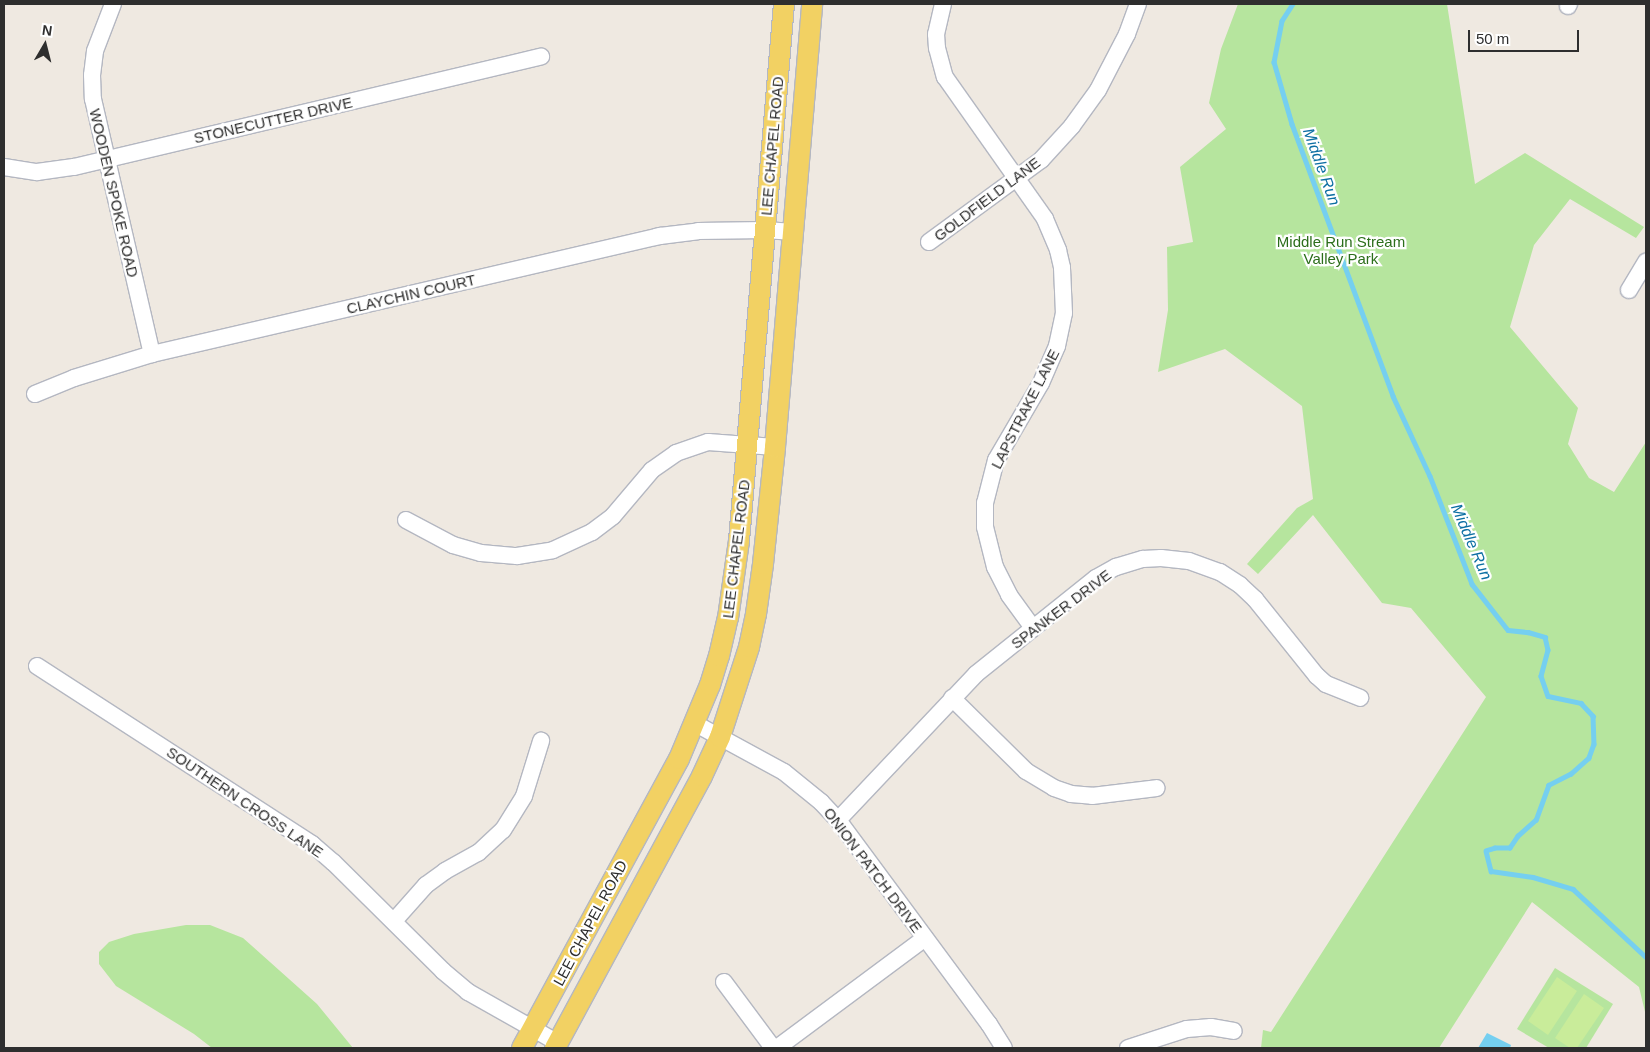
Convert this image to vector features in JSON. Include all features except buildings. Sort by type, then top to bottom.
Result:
[{"type":"main road","name":"LEE CHAPEL ROAD","points":[[522,1048],[679,759],[710,685],[728,618],[740,541],[784,4]]},
{"type":"main road","name":"LEE CHAPEL ROAD","points":[[556,1046],[676,826],[720,737],[738,685],[756,614],[775,447],[812,4]]},
{"type":"street","name":"WOODEN SPOKE ROAD","points":[[113,4],[100,34],[92,75],[95,115],[152,354]]},
{"type":"street","name":"LAPSTRAKE LANE","points":[[943,4],[936,34],[937,48],[945,77],[1045,219],[1058,250],[1062,268],[1064,312],[1057,346],[1049,368],[996,460],[985,504],[985,527],[990,553],[1001,582],[1033,628]]},
{"type":"street","name":"GOLDFIELD LANE","points":[[929,242],[1041,160],[1088,105],[1127,34],[1138,4]]},
{"type":"street","name":"STONECUTTER DRIVE","points":[[4,167],[37,172],[56,171],[541,57]]},
{"type":"street","name":"CLAYCHIN COURT","points":[[35,394],[74,378],[152,354],[660,236],[698,231],[765,230],[794,232]]},
{"type":"street","points":[[1629,290],[1646,262]]},
{"type":"street","points":[[406,520],[453,545],[481,553],[517,556],[553,550],[592,532],[612,516],[652,470],[676,453],[708,442],[775,447]]},
{"type":"street","name":"SPANKER DRIVE","points":[[838,820],[865,794],[976,674],[1096,578],[1116,567],[1143,560],[1161,558],[1189,561],[1220,572],[1240,584],[1255,598],[1317,676],[1326,684],[1360,698]]},
{"type":"street","name":"SOUTHERN CROSS LANE","points":[[37,666],[312,844],[394,921],[443,971],[468,992],[556,1046]]},
{"type":"street","points":[[952,698],[1026,771],[1054,788],[1071,794],[1092,796],[1157,788]]},
{"type":"street","name":"ONION PATCH DRIVE","points":[[694,723],[784,772],[821,802],[838,820],[989,1024],[1004,1048]]},
{"type":"street","points":[[394,921],[426,885],[444,871],[478,853],[503,830],[524,796],[541,741]]},
{"type":"street","name":"ONION PATCH DRIVE","points":[[777,1048],[925,938]]},
{"type":"street","points":[[724,982],[773,1048]]},
{"type":"street","points":[[1128,1048],[1187,1029],[1211,1027],[1234,1031]]},
{"type":"green space","name":"Middle Run Stream Valley Park","points":[[1238,4],[1447,4],[1475,184],[1525,153],[1644,227],[1636,238],[1570,199],[1534,245],[1510,327],[1578,408],[1568,444],[1589,478],[1614,492],[1646,442],[1646,1016],[1639,987],[1532,902],[1439,1048],[1261,1048],[1263,1030],[1271,1032],[1486,697],[1411,608],[1382,603],[1313,515],[1258,574],[1247,564],[1297,508],[1313,499],[1302,406],[1225,349],[1158,372],[1168,310],[1167,247],[1193,242],[1180,167],[1226,129],[1209,103],[1221,49]]},
{"type":"green space","points":[[186,925],[210,925],[243,938],[317,1004],[353,1048],[212,1048],[194,1034],[116,986],[99,964],[99,952],[109,942],[134,934]]},
{"type":"green space","points":[[1555,968],[1613,1004],[1586,1048],[1549,1048],[1517,1029]]},
{"type":"green space","points":[[1557,977],[1577,991],[1548,1035],[1528,1021]]},
{"type":"green space","points":[[1584,994],[1604,1008],[1577,1048],[1570,1048],[1555,1038]]},
{"type":"water","points":[[1487,1033],[1511,1045],[1510,1048],[1478,1048]]},
{"type":"waterway","name":"Middle Run","points":[[1293,4],[1282,21],[1274,62],[1292,124],[1393,396],[1430,476],[1472,584],[1508,630],[1528,632],[1545,637],[1548,650],[1541,676],[1548,696],[1581,703],[1593,716],[1594,744],[1589,758],[1571,774],[1549,785],[1536,820],[1518,836],[1510,848],[1495,848],[1486,851],[1491,871],[1533,877],[1573,889],[1646,957]]}]
